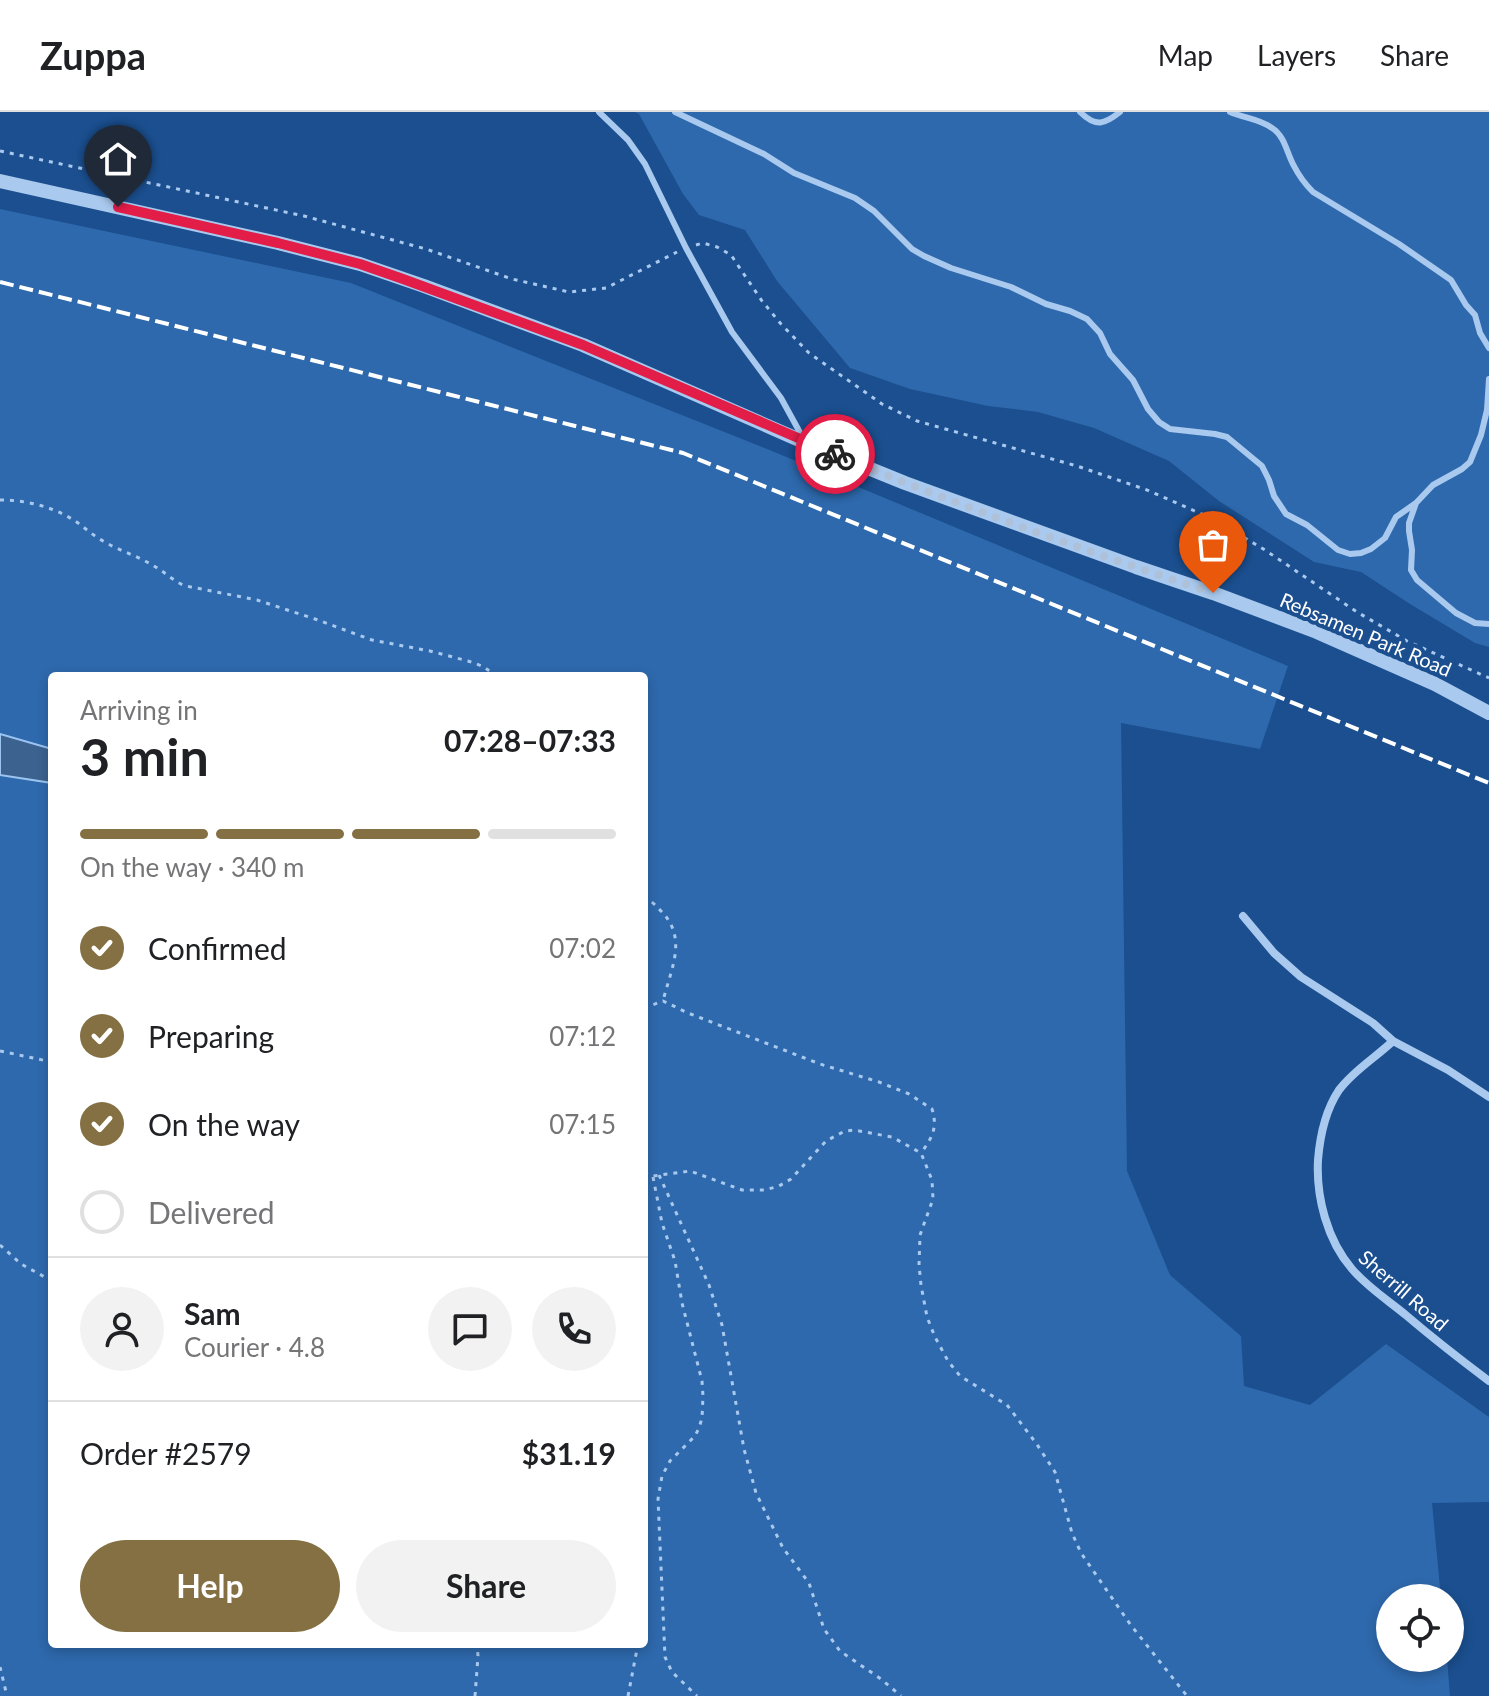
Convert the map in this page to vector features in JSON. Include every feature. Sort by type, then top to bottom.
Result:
[{"type":"street","name":"Rebsamen Park Road","points":[[0,181],[360,264],[497,312],[583,345],[905,483],[1317,632],[1435,684],[1489,713]]},
{"type":"street","points":[[1243,916],[1274,953],[1301,977],[1373,1023],[1393,1041],[1448,1070],[1489,1097]]},
{"type":"street","name":"Sherrill Road","points":[[1393,1041],[1346,1081],[1326,1115],[1318,1165],[1324,1213],[1336,1245],[1353,1270],[1489,1381]]},
{"type":"lane","points":[[599,112],[628,140],[645,164],[732,332],[781,398],[804,442]]},
{"type":"lane","points":[[675,112],[764,154],[794,173],[855,198],[924,256],[1011,287],[1087,319],[1100,333],[1110,354],[1133,380],[1148,409],[1159,422],[1170,429],[1227,437],[1262,466],[1274,496],[1286,514],[1307,525],[1338,550],[1350,554],[1371,549],[1385,538],[1396,517],[1416,503],[1433,485],[1470,462],[1488,409],[1489,379]]},
{"type":"lane","points":[[1080,112],[1094,122],[1102,123],[1120,112]]},
{"type":"lane","points":[[1230,112],[1276,130],[1304,184],[1313,192],[1451,280],[1475,315],[1480,333],[1489,348]]},
{"type":"lane","points":[[1416,503],[1409,531],[1411,570],[1417,580],[1456,613],[1475,623],[1489,624]]},
{"type":"path","points":[[0,500],[32,503],[61,513],[103,541],[140,558],[186,586],[257,600],[372,640],[468,661],[491,672]]},
{"type":"path","points":[[648,899],[666,917],[677,942],[663,1001]]},
{"type":"path","points":[[648,1007],[663,1001],[820,1064],[879,1082],[919,1099],[932,1109],[936,1126],[921,1153]]},
{"type":"path","points":[[0,1051],[48,1061]]},
{"type":"path","points":[[648,1174],[656,1176],[690,1171],[742,1190],[765,1190],[791,1179],[826,1141],[854,1130],[892,1137],[921,1153],[932,1180],[933,1199],[920,1235],[919,1265],[927,1317],[935,1337],[960,1376],[1007,1405],[1036,1443],[1055,1472],[1072,1533],[1081,1553],[1130,1624],[1187,1696]]},
{"type":"path","points":[[656,1176],[662,1223],[672,1248],[702,1381],[703,1408],[699,1428],[666,1467],[658,1499],[665,1657],[672,1672],[697,1696]]},
{"type":"path","points":[[656,1176],[709,1285],[722,1325],[744,1449],[756,1493],[783,1548],[809,1583],[824,1629],[840,1651],[901,1696]]},
{"type":"path","points":[[0,1245],[21,1264],[48,1279]]},
{"type":"path","points":[[475,1696],[477,1648]]},
{"type":"path","points":[[628,1696],[637,1648]]},
{"type":"path","points":[[0,1667],[7,1696]]},
{"type":"shaded area","points":[[635,112],[1489,112],[1489,647],[1475,643],[1361,572],[1314,562],[1219,501],[1169,461],[1094,428],[1038,412],[988,406],[910,389],[850,368],[777,281],[745,230],[699,215],[683,194],[639,114]]},
{"type":"shaded area","points":[[0,209],[351,283],[772,451],[1288,666],[1260,749],[1121,723],[1127,1171],[1170,1275],[1241,1336],[1244,1386],[1310,1405],[1386,1344],[1489,1417],[1489,1502],[1432,1503],[1440,1584],[1376,1584],[1376,1672],[1448,1672],[1450,1696],[0,1696]]},
{"type":"shaded area","points":[[0,734],[48,748],[48,782],[0,775]]},
{"type":"railway","points":[[0,282],[683,453],[1489,783]]},
{"type":"way so far","points":[[835,454],[905,483],[1213,593]]},
{"type":"route","points":[[118,207],[360,264],[583,345],[835,454]]}]
